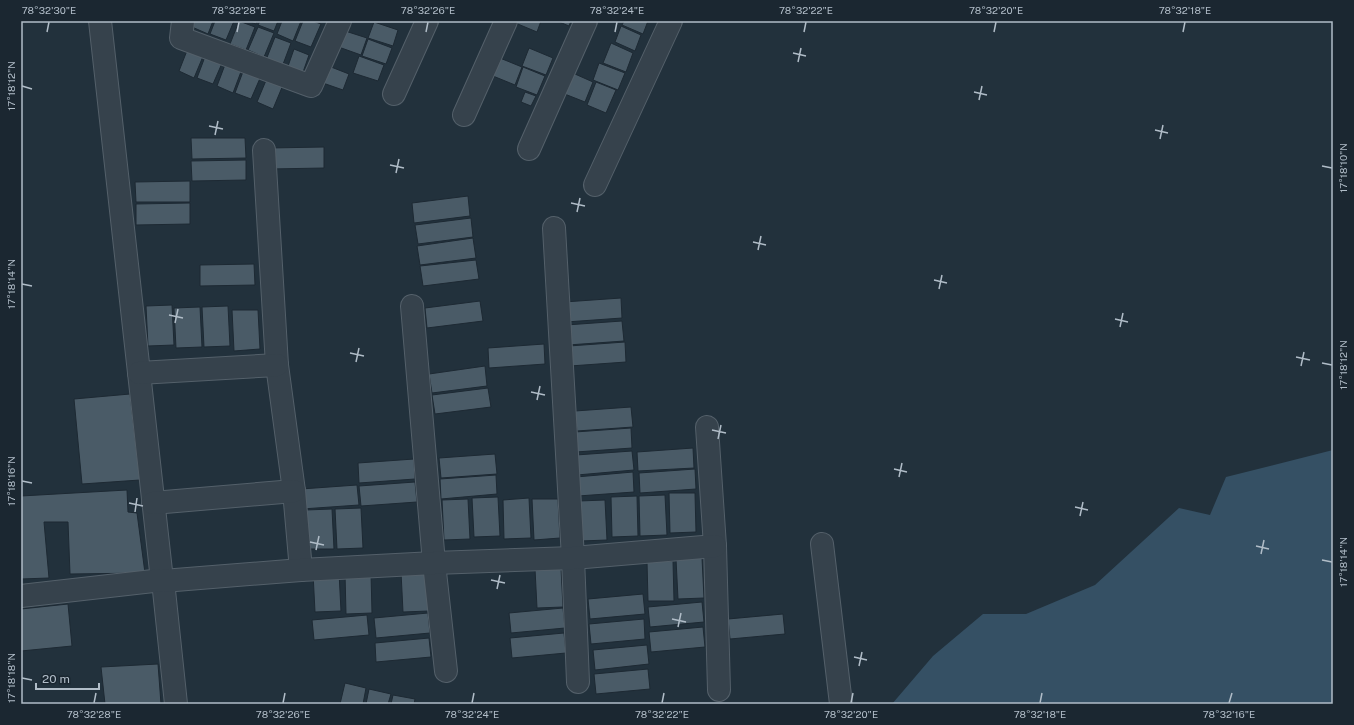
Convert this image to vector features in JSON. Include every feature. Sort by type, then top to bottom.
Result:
[{"type":"street","points":[[100,21],[176,704]]},
{"type":"street","points":[[183,21],[181,38],[311,86],[340,21]]},
{"type":"street","points":[[394,94],[427,21]]},
{"type":"street","points":[[464,115],[506,21]]},
{"type":"street","points":[[529,149],[586,21]]},
{"type":"street","points":[[595,185],[671,21]]},
{"type":"street","points":[[264,150],[277,365],[294,491],[301,570]]},
{"type":"street","points":[[554,228],[573,558],[578,682]]},
{"type":"street","points":[[412,306],[434,563],[446,671]]},
{"type":"street","points":[[139,373],[277,365]]},
{"type":"street","points":[[707,427],[715,546],[719,690]]},
{"type":"street","points":[[153,503],[294,491]]},
{"type":"street","points":[[822,544],[841,704]]},
{"type":"street","points":[[21,596],[162,581],[301,570],[573,558],[715,546]]},
{"type":"water","points":[[1333,450],[1333,704],[892,704],[933,656],[983,614],[1026,614],[1095,585],[1179,508],[1210,515],[1226,477]]},
{"type":"building","points":[[194,21],[213,21],[208,34],[192,27]]},
{"type":"building","points":[[215,21],[234,21],[226,40],[210,34]]},
{"type":"building","points":[[239,21],[255,27],[246,50],[230,44]]},
{"type":"building","points":[[248,21],[257,21],[256,24]]},
{"type":"building","points":[[260,21],[278,21],[274,31],[258,25]]},
{"type":"building","points":[[282,21],[301,21],[293,41],[277,34]]},
{"type":"building","points":[[303,21],[313,21],[321,24],[311,47],[295,41]]},
{"type":"building","points":[[513,21],[541,21],[537,32]]},
{"type":"building","points":[[557,21],[571,21],[569,26]]},
{"type":"building","points":[[624,21],[648,21],[643,34],[622,25]]},
{"type":"building","points":[[374,22],[398,30],[393,46],[368,38]]},
{"type":"building","points":[[621,26],[641,35],[635,51],[615,42]]},
{"type":"building","points":[[258,27],[274,33],[264,57],[248,50]]},
{"type":"building","points":[[339,29],[367,38],[361,55],[333,45]]},
{"type":"building","points":[[275,37],[291,43],[282,67],[266,60]]},
{"type":"building","points":[[368,39],[392,48],[386,64],[362,56]]},
{"type":"building","points":[[611,43],[633,53],[626,72],[603,63]]},
{"type":"building","points":[[188,48],[204,54],[194,78],[179,71]]},
{"type":"building","points":[[529,48],[553,58],[546,75],[522,66]]},
{"type":"building","points":[[294,49],[309,55],[302,75],[287,69]]},
{"type":"building","points":[[206,54],[223,61],[213,84],[197,78]]},
{"type":"building","points":[[359,56],[384,65],[378,81],[353,73]]},
{"type":"building","points":[[495,56],[522,67],[515,85],[488,74]]},
{"type":"building","points":[[226,62],[242,69],[233,93],[217,86]]},
{"type":"building","points":[[599,63],[625,73],[618,90],[593,80]]},
{"type":"building","points":[[326,65],[349,74],[343,90],[320,82]]},
{"type":"building","points":[[523,67],[545,76],[537,95],[516,87]]},
{"type":"building","points":[[244,69],[261,76],[251,99],[235,93]]},
{"type":"building","points":[[566,70],[593,82],[585,102],[557,91]]},
{"type":"building","points":[[267,78],[283,85],[273,109],[257,102]]},
{"type":"building","points":[[596,82],[616,90],[606,113],[587,105]]},
{"type":"building","points":[[525,92],[536,96],[531,106],[521,102]]},
{"type":"building","points":[[191,138],[245,138],[246,158],[192,159]]},
{"type":"building","points":[[324,147],[324,168],[270,169],[269,148]]},
{"type":"building","points":[[246,160],[246,180],[192,181],[191,161]]},
{"type":"building","points":[[190,181],[190,202],[136,202],[135,182]]},
{"type":"building","points":[[468,196],[470,216],[414,223],[412,203]]},
{"type":"building","points":[[190,203],[190,224],[136,225],[136,204]]},
{"type":"building","points":[[471,218],[473,237],[418,244],[415,225]]},
{"type":"building","points":[[473,238],[476,258],[420,265],[417,246]]},
{"type":"building","points":[[476,260],[479,279],[423,286],[420,266]]},
{"type":"building","points":[[254,264],[255,285],[200,286],[200,265]]},
{"type":"building","points":[[621,298],[622,318],[566,322],[564,302]]},
{"type":"building","points":[[480,301],[483,321],[427,328],[425,308]]},
{"type":"building","points":[[172,305],[174,345],[148,346],[146,306]]},
{"type":"building","points":[[228,306],[230,346],[204,347],[202,307]]},
{"type":"building","points":[[200,307],[202,347],[176,348],[174,308]]},
{"type":"building","points":[[232,310],[258,310],[260,349],[234,351]]},
{"type":"building","points":[[622,321],[624,341],[568,345],[566,325]]},
{"type":"building","points":[[625,342],[626,362],[570,366],[569,346]]},
{"type":"building","points":[[544,344],[545,364],[489,368],[488,348]]},
{"type":"building","points":[[485,366],[487,386],[432,393],[429,374]]},
{"type":"building","points":[[488,388],[491,407],[435,414],[432,395]]},
{"type":"building","points":[[130,394],[140,480],[82,484],[74,399]]},
{"type":"building","points":[[631,407],[633,427],[577,431],[575,411]]},
{"type":"building","points":[[631,428],[632,448],[576,452],[575,432]]},
{"type":"building","points":[[693,448],[694,468],[638,471],[637,452]]},
{"type":"building","points":[[632,451],[634,470],[577,475],[576,455]]},
{"type":"building","points":[[495,454],[497,474],[441,478],[439,458]]},
{"type":"building","points":[[414,459],[415,479],[359,483],[358,463]]},
{"type":"building","points":[[695,469],[696,489],[640,493],[639,473]]},
{"type":"building","points":[[633,472],[634,492],[578,496],[576,477]]},
{"type":"building","points":[[496,475],[497,494],[441,499],[440,479]]},
{"type":"building","points":[[415,482],[417,502],[361,506],[359,486]]},
{"type":"building","points":[[357,485],[359,505],[302,509],[301,489]]},
{"type":"building","points":[[127,490],[128,512],[137,513],[145,573],[70,574],[68,522],[44,522],[49,578],[21,579],[21,496]]},
{"type":"building","points":[[669,493],[695,493],[696,532],[670,533]]},
{"type":"building","points":[[665,495],[667,535],[640,536],[639,496]]},
{"type":"building","points":[[637,496],[638,536],[612,537],[611,497]]},
{"type":"building","points":[[498,497],[500,536],[474,537],[472,498]]},
{"type":"building","points":[[529,498],[531,538],[504,539],[503,500]]},
{"type":"building","points":[[468,499],[470,539],[444,540],[442,500]]},
{"type":"building","points":[[532,499],[558,499],[560,538],[534,540]]},
{"type":"building","points":[[605,500],[607,540],[581,541],[579,501]]},
{"type":"building","points":[[361,508],[363,548],[337,549],[335,509]]},
{"type":"building","points":[[332,509],[334,549],[308,549],[306,510]]},
{"type":"building","points":[[702,558],[704,598],[678,599],[676,559]]},
{"type":"building","points":[[673,561],[674,601],[648,601],[647,562]]},
{"type":"building","points":[[561,568],[563,607],[537,608],[535,569]]},
{"type":"building","points":[[428,571],[429,611],[403,612],[401,572]]},
{"type":"building","points":[[339,572],[341,611],[315,612],[313,573]]},
{"type":"building","points":[[371,573],[372,613],[346,614],[345,574]]},
{"type":"building","points":[[643,594],[645,614],[590,619],[588,599]]},
{"type":"building","points":[[702,602],[704,622],[650,627],[648,607]]},
{"type":"building","points":[[68,604],[72,646],[21,651],[21,609]]},
{"type":"building","points":[[563,608],[565,628],[511,633],[509,613]]},
{"type":"building","points":[[428,613],[430,633],[376,638],[374,618]]},
{"type":"building","points":[[783,614],[785,634],[730,639],[728,619]]},
{"type":"building","points":[[367,615],[369,635],[314,640],[312,620]]},
{"type":"building","points":[[644,619],[645,639],[591,644],[589,624]]},
{"type":"building","points":[[703,627],[705,647],[651,652],[649,632]]},
{"type":"building","points":[[564,633],[566,653],[512,658],[510,638]]},
{"type":"building","points":[[429,638],[431,657],[376,662],[375,643]]},
{"type":"building","points":[[647,645],[649,664],[595,670],[593,650]]},
{"type":"building","points":[[158,664],[161,704],[105,704],[101,667]]},
{"type":"building","points":[[648,669],[650,689],[596,694],[594,674]]},
{"type":"building","points":[[345,683],[366,688],[363,704],[340,704]]},
{"type":"building","points":[[369,689],[391,694],[388,704],[366,704]]},
{"type":"building","points":[[393,695],[415,699],[414,704],[391,704]]}]
